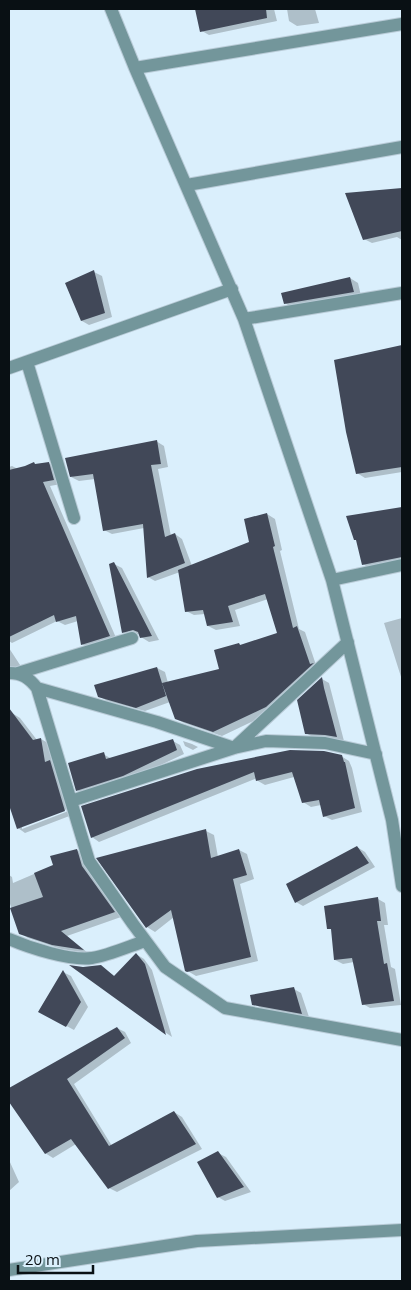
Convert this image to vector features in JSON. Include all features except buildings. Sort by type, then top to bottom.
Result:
[{"type":"street","points":[[111,9],[244,319],[332,580],[376,754],[397,819],[402,886]]},
{"type":"street","points":[[135,68],[402,24]]},
{"type":"street","points":[[187,185],[402,147]]},
{"type":"street","points":[[9,368],[232,289]]},
{"type":"street","points":[[244,319],[402,293]]},
{"type":"street","points":[[27,362],[74,518]]},
{"type":"street","points":[[332,580],[402,566]]},
{"type":"street","points":[[13,673],[132,638]]},
{"type":"street","points":[[234,748],[348,642]]},
{"type":"street","points":[[13,673],[29,679],[37,688],[89,861],[165,967],[225,1008],[402,1040]]},
{"type":"street","points":[[37,688],[157,722],[234,748]]},
{"type":"street","points":[[71,801],[234,748],[266,741],[326,743],[376,754]]},
{"type":"street","points":[[9,939],[22,945],[70,957],[93,958],[145,941]]},
{"type":"street","points":[[9,1270],[197,1241],[402,1230]]}]
